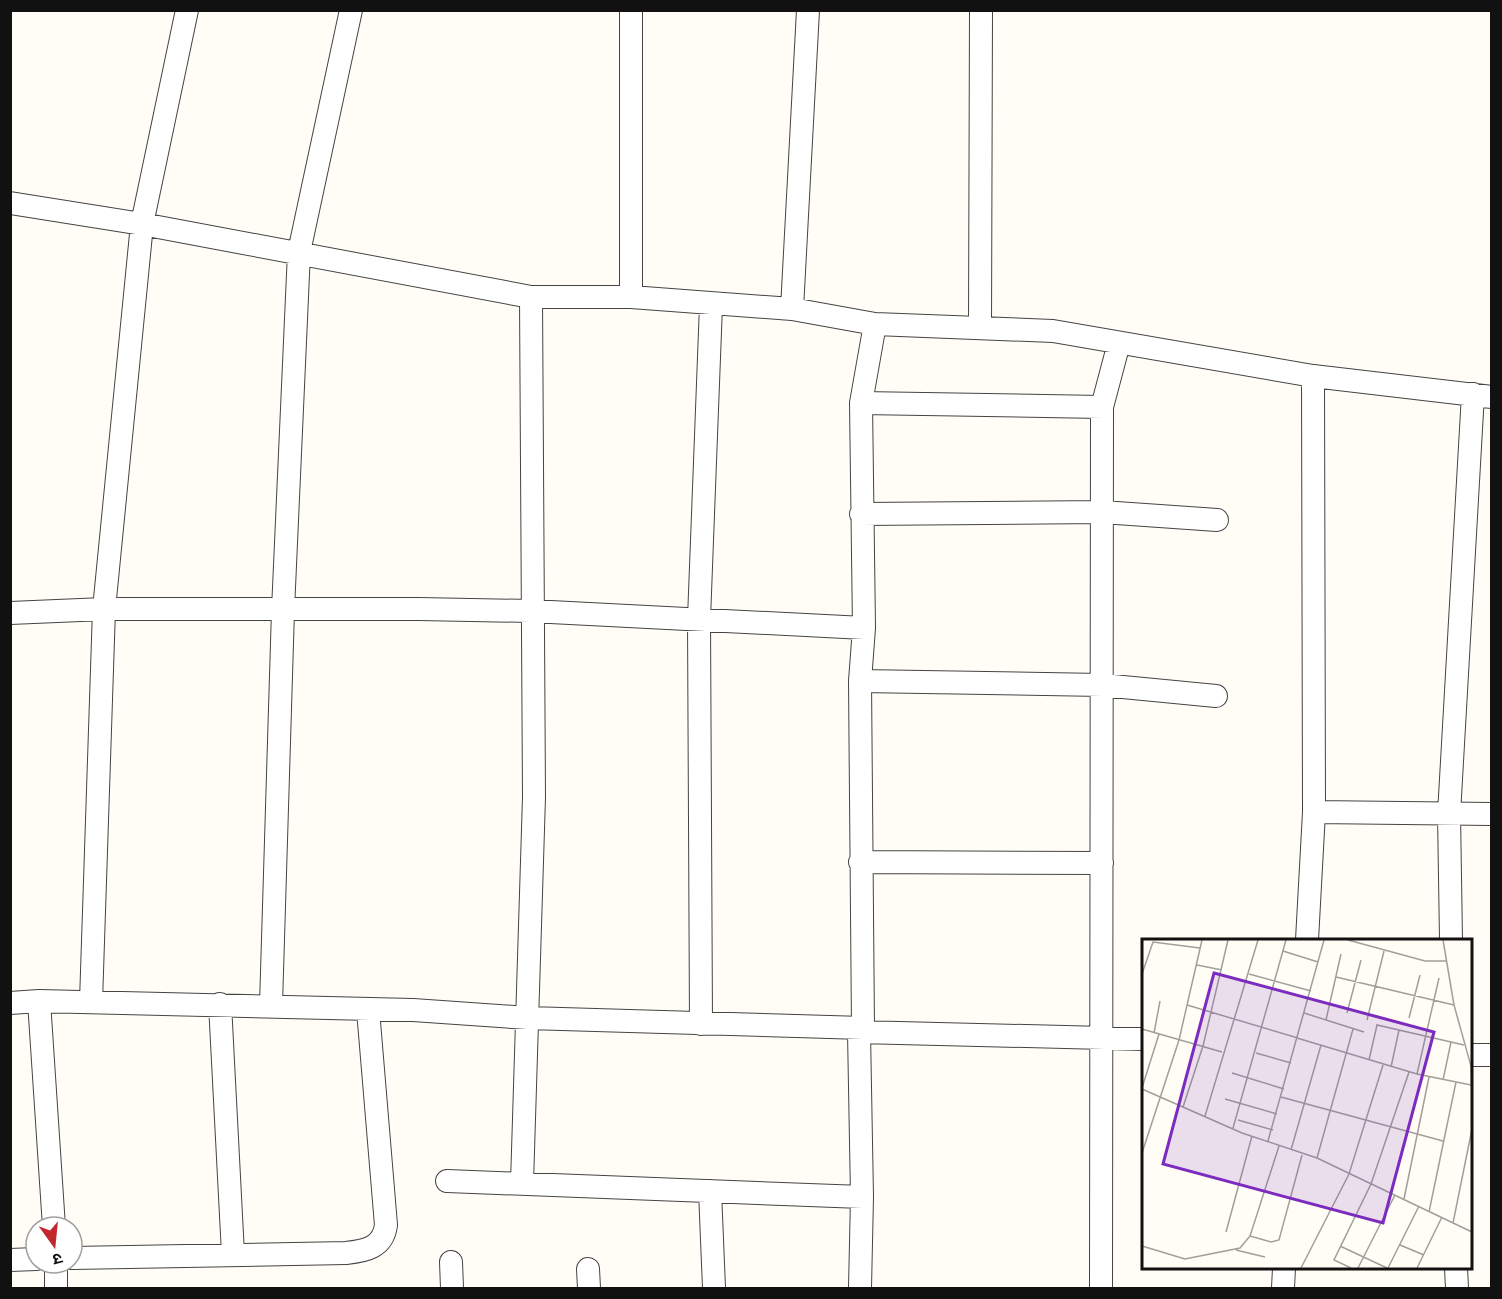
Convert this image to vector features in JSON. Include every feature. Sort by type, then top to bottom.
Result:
[{"type":"street","points":[[91,1002],[104,609],[142,224],[187,10]]},
{"type":"street","points":[[271,1005],[283,610],[299,252],[351,10]]},
{"type":"street","points":[[631,10],[631,297]]},
{"type":"street","points":[[792,309],[808,10]]},
{"type":"street","points":[[980,327],[981,10]]},
{"type":"street","points":[[10,203],[299,252],[531,297],[631,297],[711,305],[792,309],[875,324],[1053,330],[1313,376],[1482,395],[1449,814],[1451,939]]},
{"type":"street","points":[[522,1183],[534,797],[531,611],[531,297]]},
{"type":"street","points":[[701,1024],[699,619],[711,305]]},
{"type":"street","points":[[860,1288],[862,1197],[860,681],[864,628],[861,403],[875,324]]},
{"type":"street","points":[[1101,1288],[1102,407],[1119,343]]},
{"type":"street","points":[[1307,939],[1314,812],[1313,376]]},
{"type":"street","points":[[861,403],[1102,407]]},
{"type":"street","points":[[861,514],[1102,512],[1217,520]]},
{"type":"street","points":[[10,613],[104,609],[531,611],[864,628]]},
{"type":"street","points":[[860,681],[1102,685],[1216,696]]},
{"type":"street","points":[[1314,812],[1491,814]]},
{"type":"street","points":[[860,862],[1102,863]]},
{"type":"street","points":[[39,1001],[53,1215]]},
{"type":"street","points":[[10,1003],[39,1001],[271,1005],[413,1010],[528,1018],[1142,1039]]},
{"type":"street","points":[[220,1004],[232,1254]]},
{"type":"street","points":[[84,1258],[346,1253],[375,1247],[382,1238],[386,1225],[368,1010]]},
{"type":"street","points":[[1472,1055],[1491,1055]]},
{"type":"street","points":[[447,1181],[862,1197]]},
{"type":"street","points":[[710,1191],[714,1288]]},
{"type":"street","points":[[451,1262],[452,1288]]},
{"type":"street","points":[[1282,1288],[1284,1269]]},
{"type":"street","points":[[1456,1269],[1457,1288]]}]
